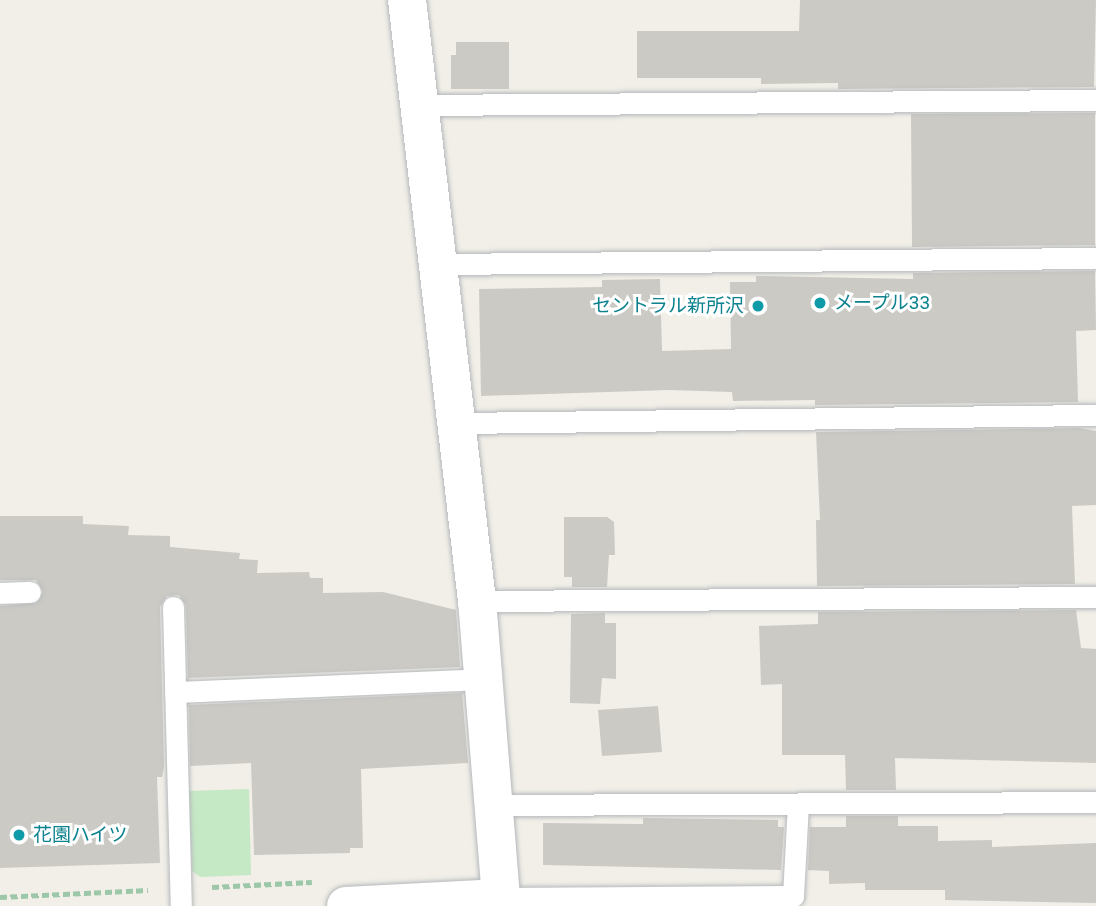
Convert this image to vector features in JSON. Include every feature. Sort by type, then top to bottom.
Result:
[{"type":"street","points":[[346,906],[501,902],[477,601],[416,105],[407,0]]},
{"type":"lane","points":[[416,105],[1096,100]]},
{"type":"lane","points":[[436,264],[1096,258]]},
{"type":"lane","points":[[457,423],[1096,415]]},
{"type":"lane","points":[[0,593],[30,592]]},
{"type":"lane","points":[[477,601],[1096,597]]},
{"type":"lane","points":[[173,607],[181,906]]},
{"type":"lane","points":[[175,692],[484,679]]},
{"type":"lane","points":[[492,805],[1096,802]]},
{"type":"lane","points":[[501,902],[793,896],[798,804]]},
{"type":"path","points":[[0,897],[150,890]]},
{"type":"green space","points":[[249,789],[251,875],[200,877],[192,871],[189,791]]},
{"type":"building","points":[[800,0],[1096,0],[1094,87],[838,89],[838,83],[761,84],[761,78],[637,78],[637,31],[799,31]]},
{"type":"building","points":[[456,42],[509,42],[509,89],[451,89],[451,55],[456,55]]},
{"type":"building","points":[[1095,113],[1095,245],[912,247],[911,114]]},
{"type":"building","points":[[1095,271],[1096,330],[1076,331],[1078,402],[815,405],[815,400],[733,401],[732,392],[669,390],[481,396],[479,289],[602,287],[602,280],[660,279],[662,351],[731,349],[730,282],[756,282],[756,276],[913,279],[913,273]]},
{"type":"building","points":[[1079,428],[1096,431],[1096,505],[1072,506],[1075,584],[817,586],[816,520],[820,520],[816,432]]},
{"type":"building","points":[[0,516],[83,516],[83,524],[129,526],[128,535],[170,536],[170,547],[240,553],[239,559],[258,560],[257,573],[309,572],[310,578],[323,578],[323,593],[383,592],[456,610],[460,667],[188,678],[186,606],[179,595],[167,596],[160,607],[164,767],[162,777],[157,777],[160,863],[0,868],[0,606],[36,603],[43,592],[36,580],[0,580]]},
{"type":"building","points":[[564,517],[607,517],[614,522],[615,555],[609,555],[607,587],[572,587],[572,577],[564,577]]},
{"type":"building","points":[[1076,610],[1081,648],[1096,649],[1096,763],[895,758],[896,790],[846,790],[845,755],[782,755],[782,684],[761,685],[759,626],[818,624],[818,612]]},
{"type":"building","points":[[605,613],[605,623],[616,623],[616,679],[602,678],[600,704],[570,703],[571,614]]},
{"type":"building","points":[[462,693],[468,763],[361,769],[363,848],[350,848],[350,853],[254,855],[251,763],[190,766],[189,705]]},
{"type":"building","points":[[658,706],[662,752],[602,756],[598,710]]},
{"type":"building","points":[[846,816],[898,816],[898,826],[938,826],[938,841],[992,840],[992,847],[1096,843],[1096,903],[945,900],[945,890],[865,890],[865,883],[829,884],[829,871],[808,870],[810,827],[846,827]]},
{"type":"building","points":[[643,818],[778,820],[778,827],[784,827],[781,870],[543,865],[543,823],[643,824]]},
{"type":"place","name":"メープル33","points":[[820,303]]},
{"type":"place","name":"セントラル新所沢","points":[[758,306]]},
{"type":"place","name":"花園ハイツ","points":[[19,835]]}]
